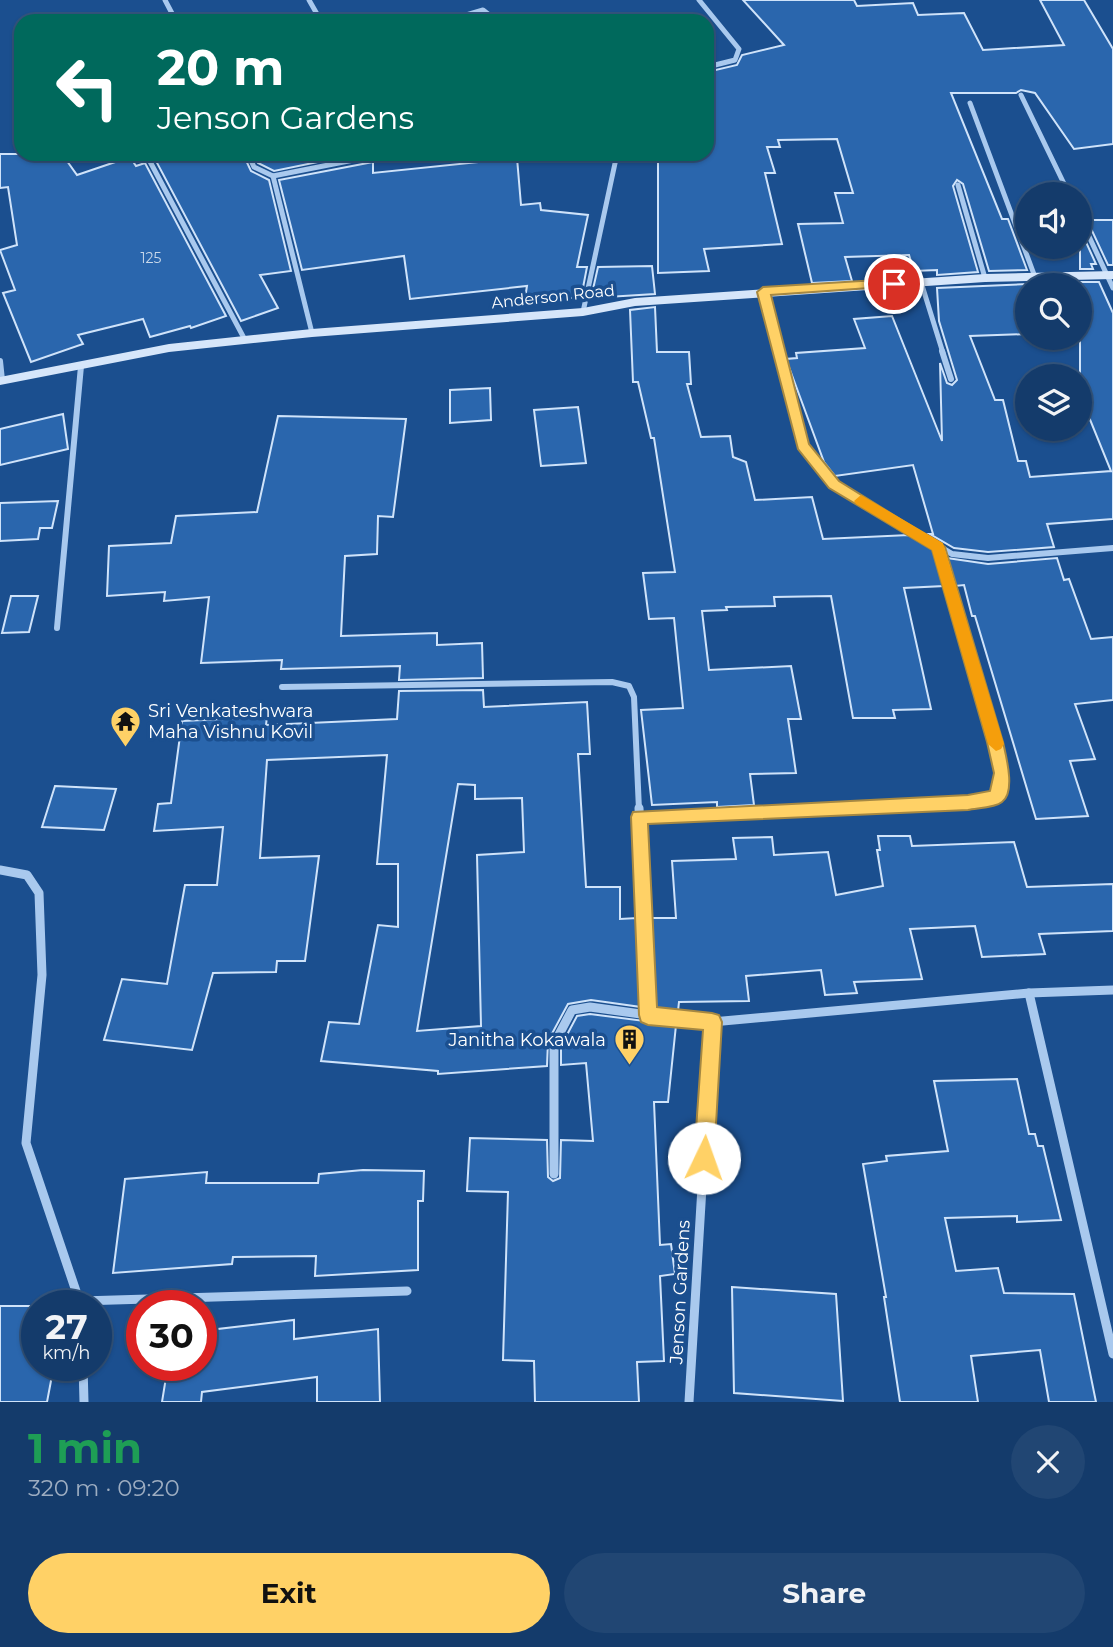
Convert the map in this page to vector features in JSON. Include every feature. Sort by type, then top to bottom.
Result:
[{"type":"main road","name":"Anderson Road","points":[[1092,275],[1110,275]]},
{"type":"main road","name":"Anderson Road","points":[[1,380],[169,348],[312,333],[583,312],[635,302],[1015,277]]},
{"type":"street","points":[[699,0],[710,14]]},
{"type":"street","points":[[470,14],[483,10],[488,14]]},
{"type":"street","points":[[714,18],[739,49],[735,60],[714,66]]},
{"type":"street","points":[[1021,95],[1063,182]]},
{"type":"street","points":[[970,103],[1034,273]]},
{"type":"street","points":[[149,161],[245,340]]},
{"type":"street","points":[[251,161],[254,167],[273,176],[349,161]]},
{"type":"street","points":[[583,312],[615,161]]},
{"type":"street","points":[[273,176],[312,333]]},
{"type":"street","points":[[958,185],[985,278]]},
{"type":"street","points":[[1092,240],[1110,275],[1113,288]]},
{"type":"street","points":[[921,282],[951,379]]},
{"type":"street","points":[[763,292],[803,445],[834,484],[952,554],[988,558],[1113,548]]},
{"type":"street","points":[[0,360],[1,380]]},
{"type":"street","points":[[57,628],[81,366]]},
{"type":"street","points":[[639,817],[968,802],[997,797],[1002,773],[995,742],[938,547]]},
{"type":"street","points":[[282,687],[612,682],[629,686],[634,697],[648,1015]]},
{"type":"street","points":[[0,870],[27,875],[39,893],[42,975],[26,1143],[76,1290]]},
{"type":"street","points":[[554,1174],[554,1044],[572,1010],[590,1007],[712,1022],[1029,993],[1113,990]]},
{"type":"street","points":[[1029,993],[1113,1354]]},
{"type":"street","name":"Jenson Gardens","points":[[689,1402],[712,1022]]},
{"type":"street","points":[[112,1302],[407,1291]]},
{"type":"street","points":[[83,1381],[84,1402]]},
{"type":"building","points":[[743,0],[854,0],[857,6],[913,3],[918,15],[964,13],[983,50],[1064,45],[1040,0],[1084,0],[1113,49],[1113,144],[1074,149],[1035,93],[1021,90],[1016,93],[951,93],[1002,219],[1008,219],[1015,238],[1015,259],[1023,259],[1027,270],[989,271],[963,184],[957,180],[953,186],[978,272],[937,275],[937,270],[914,271],[909,255],[845,257],[852,281],[812,283],[798,224],[843,223],[835,193],[853,193],[837,139],[778,140],[780,147],[767,147],[775,173],[765,173],[782,244],[704,249],[709,271],[658,273],[658,161],[714,161],[714,70],[737,65],[742,55],[784,45]]},
{"type":"building","points":[[0,154],[14,154],[14,161],[67,161],[77,175],[118,161],[133,161],[136,166],[145,163],[226,316],[191,328],[190,326],[150,337],[143,319],[78,335],[83,344],[31,362],[3,293],[15,290],[0,250],[17,245],[8,187],[0,188]]},
{"type":"building","points":[[156,161],[246,161],[251,171],[269,180],[291,271],[260,275],[278,308],[241,321]]},
{"type":"building","points":[[257,161],[323,161],[274,171]]},
{"type":"building","points":[[488,161],[517,161],[521,205],[540,203],[541,210],[588,215],[577,267],[587,267],[581,298],[525,298],[527,286],[410,299],[404,256],[302,270],[279,180],[373,162],[373,173]]},
{"type":"building","points":[[1092,220],[1113,220],[1113,265],[1108,265],[1092,231]]},
{"type":"building","points":[[1092,255],[1096,264],[1091,264],[1093,269],[1080,269],[1080,259],[1092,259]]},
{"type":"building","points":[[652,266],[655,294],[591,298],[598,267]]},
{"type":"building","points":[[1092,282],[1099,282],[1113,313],[1113,519],[1047,524],[1054,547],[988,552],[954,548],[930,534],[933,534],[913,465],[835,476],[824,462],[786,359],[797,358],[796,353],[865,348],[854,319],[892,316],[942,441],[940,363],[947,383],[952,385],[957,380],[939,321],[937,288],[1015,285],[1015,334],[970,336],[995,400],[1003,400],[1018,461],[1026,461],[1030,477],[1111,471],[1092,424],[1092,364],[1080,364],[1080,350],[1092,350]]},
{"type":"building","points":[[655,307],[657,352],[689,352],[691,384],[687,384],[701,437],[730,436],[733,457],[746,462],[755,500],[812,497],[823,539],[909,535],[933,549],[944,586],[904,588],[931,709],[893,710],[895,718],[853,718],[831,596],[774,597],[775,606],[726,607],[727,610],[702,611],[709,670],[791,666],[801,719],[788,719],[796,773],[750,774],[754,805],[717,807],[717,802],[652,805],[641,710],[683,708],[674,618],[649,619],[643,573],[675,572],[654,438],[651,438],[638,382],[633,382],[630,310]]},
{"type":"building","points":[[490,388],[491,420],[450,423],[450,390]]},
{"type":"building","points":[[578,407],[586,463],[541,466],[534,410]]},
{"type":"building","points":[[63,414],[68,449],[0,465],[0,429]]},
{"type":"building","points":[[278,416],[406,419],[393,517],[378,516],[377,554],[345,556],[341,636],[437,633],[437,645],[482,643],[483,678],[399,680],[400,666],[281,669],[282,660],[201,663],[209,597],[164,601],[165,592],[107,596],[109,546],[171,543],[176,516],[257,512]]},
{"type":"building","points":[[58,501],[52,528],[40,528],[38,539],[0,541],[0,503]]},
{"type":"building","points":[[947,558],[988,564],[1057,558],[1064,580],[1069,579],[1091,639],[1113,637],[1113,700],[1075,704],[1095,759],[1070,761],[1088,816],[1036,819],[975,616],[972,616],[964,585],[955,586]]},
{"type":"building","points":[[11,596],[38,596],[29,632],[2,633]]},
{"type":"building","points":[[483,690],[484,707],[587,702],[590,754],[578,754],[586,887],[620,887],[620,919],[637,918],[641,1007],[591,1000],[568,1004],[548,1041],[547,1066],[438,1074],[438,1071],[321,1061],[329,1022],[359,1024],[378,925],[398,927],[398,864],[377,864],[387,755],[267,760],[260,858],[319,856],[305,961],[277,961],[276,972],[213,973],[192,1050],[104,1040],[122,979],[167,984],[185,885],[217,885],[223,827],[154,831],[158,804],[171,803],[182,721],[267,717],[266,725],[397,719],[399,691]],"holes":[[[458,784],[475,785],[475,799],[522,798],[524,852],[477,855],[481,1026],[417,1031]]]},
{"type":"building","points":[[55,786],[116,789],[104,830],[42,827]]},
{"type":"building","points":[[878,836],[910,836],[912,846],[1014,842],[1027,887],[1113,884],[1113,931],[1039,934],[1045,954],[982,957],[975,926],[910,929],[922,979],[854,982],[857,993],[825,995],[821,970],[746,976],[749,1001],[679,1002],[678,1011],[655,1009],[651,918],[676,918],[672,861],[736,859],[733,838],[772,837],[774,855],[828,852],[836,895],[883,886],[877,850],[880,850]]},
{"type":"building","points":[[590,1014],[676,1025],[668,1102],[654,1102],[660,1245],[671,1244],[675,1274],[660,1276],[664,1361],[637,1362],[639,1402],[535,1402],[534,1361],[503,1360],[508,1192],[467,1191],[470,1138],[547,1140],[548,1177],[553,1181],[560,1178],[561,1140],[593,1141],[586,1063],[561,1065],[561,1046],[577,1016]]},
{"type":"building","points":[[1017,1079],[1029,1134],[1035,1134],[1038,1146],[1043,1146],[1061,1220],[1017,1222],[1017,1216],[945,1218],[956,1271],[998,1268],[1004,1293],[1074,1294],[1096,1402],[1049,1402],[1040,1350],[971,1356],[978,1402],[900,1402],[886,1297],[863,1164],[887,1161],[886,1156],[948,1151],[934,1081]]},
{"type":"building","points":[[363,1170],[424,1171],[423,1201],[418,1201],[418,1270],[315,1276],[316,1256],[233,1257],[232,1264],[113,1273],[125,1179],[207,1172],[206,1183],[318,1183],[319,1174]]},
{"type":"building","points":[[732,1287],[836,1294],[843,1401],[734,1393]]},
{"type":"building","points":[[0,1306],[21,1306],[21,1381],[51,1381],[47,1402],[0,1402]]},
{"type":"building","points":[[294,1320],[294,1339],[378,1329],[380,1402],[317,1402],[317,1377],[202,1392],[201,1402],[162,1402],[165,1381],[217,1381],[217,1329]]},
{"type":"slow traffic","points":[[861,501],[938,547],[996,744]]},
{"type":"place","name":"Sri Venkateshwara Maha Vishnu Kovil","points":[[125,748]]},
{"type":"place","name":"Janitha Kokawala","points":[[629,1067]]},
{"type":"route","points":[[704,1158],[712,1022],[648,1015],[639,817],[968,802],[997,797],[1002,773],[995,742],[938,547],[834,484],[803,445],[763,292],[894,284]]}]
